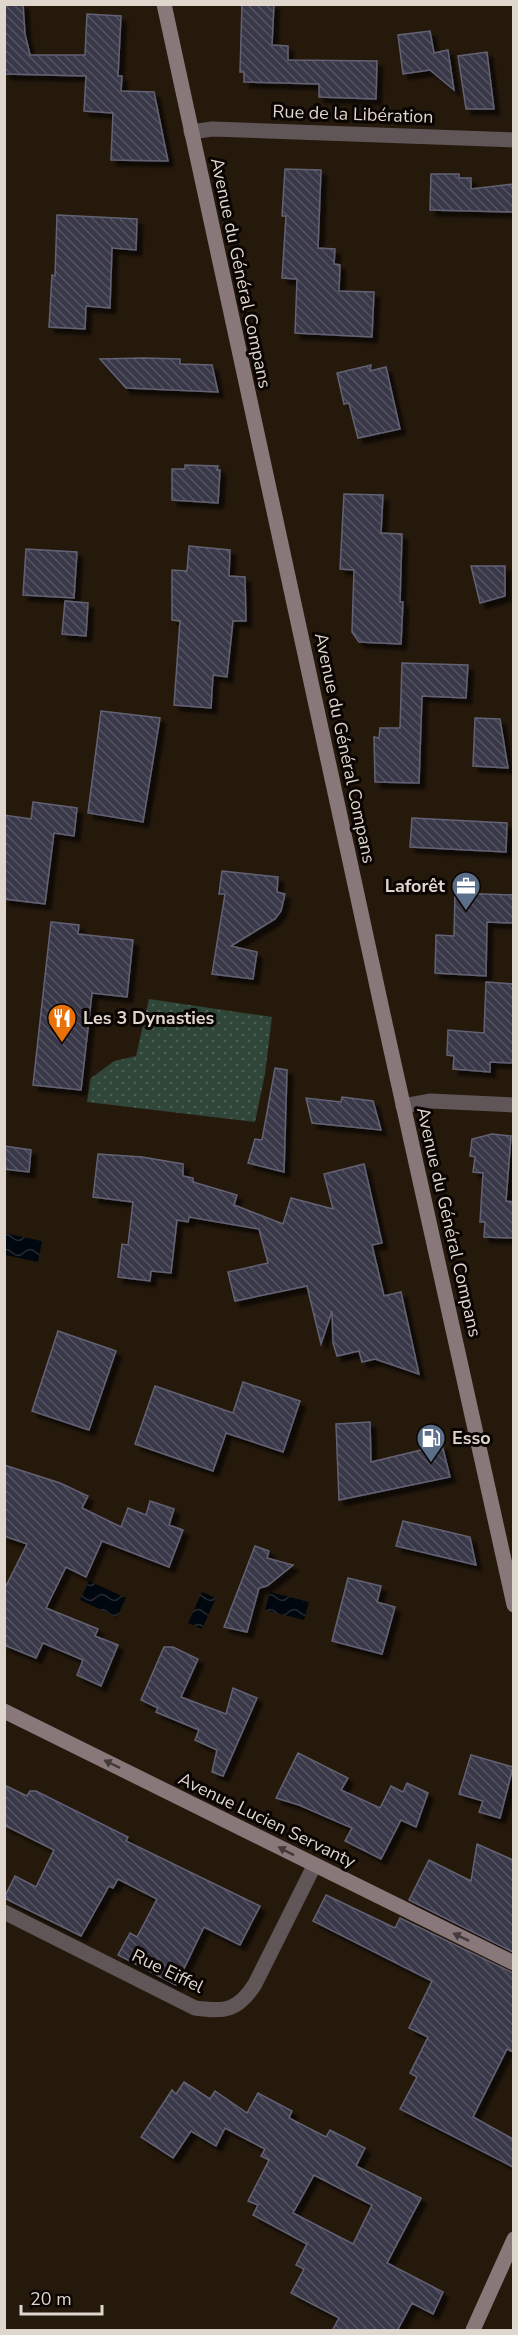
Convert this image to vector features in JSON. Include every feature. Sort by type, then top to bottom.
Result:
[{"type":"main road","name":"Avenue du Général Compans","points":[[164,4],[513,1605]]},
{"type":"main road","name":"Avenue Lucien Servanty","points":[[4,1711],[513,1963]]},
{"type":"main road","points":[[473,2331],[513,2239]]},
{"type":"street","name":"Rue de la Libération","points":[[191,132],[212,129],[513,140]]},
{"type":"street","points":[[403,1106],[431,1101],[513,1104]]},
{"type":"street","name":"Rue Eiffel","points":[[4,1912],[195,2008],[213,2011],[229,2009],[245,2000],[255,1984],[314,1866]]},
{"type":"green space","points":[[149,999],[272,1017],[265,1074],[255,1122],[87,1102],[90,1079],[114,1061],[136,1056]]},
{"type":"water","points":[[5,1233],[42,1241],[38,1262],[5,1255]]},
{"type":"water","points":[[89,1581],[126,1598],[117,1617],[80,1600]]},
{"type":"water","points":[[202,1592],[216,1598],[202,1629],[188,1623]]},
{"type":"water","points":[[270,1592],[309,1602],[304,1620],[265,1610]]},
{"type":"building","points":[[4,4],[23,4],[25,34],[30,55],[85,55],[87,14],[121,16],[118,76],[122,76],[121,91],[154,92],[168,161],[111,160],[113,113],[84,111],[86,76],[5,74]]},
{"type":"building","points":[[242,4],[274,4],[272,45],[288,46],[288,60],[377,61],[376,99],[319,97],[319,84],[244,82],[244,72],[240,72]]},
{"type":"building","points":[[430,31],[434,53],[448,50],[454,90],[430,70],[403,74],[398,35]]},
{"type":"building","points":[[487,52],[494,109],[466,109],[458,56]]},
{"type":"building","points":[[285,169],[321,170],[318,248],[335,249],[334,264],[340,265],[339,291],[374,292],[372,337],[295,333],[297,279],[282,278],[286,216],[282,216]]},
{"type":"building","points":[[431,174],[459,174],[459,178],[471,178],[471,189],[513,184],[513,212],[430,210]]},
{"type":"building","points":[[57,215],[137,219],[136,250],[112,248],[110,308],[86,306],[85,329],[49,327],[52,275],[55,276]]},
{"type":"building","points":[[100,359],[180,359],[180,364],[212,365],[218,392],[126,388]]},
{"type":"building","points":[[371,365],[370,371],[386,367],[400,429],[358,438],[349,403],[344,404],[337,373]]},
{"type":"building","points":[[185,465],[218,466],[217,470],[220,470],[218,503],[172,500],[172,469],[185,469]]},
{"type":"building","points":[[344,494],[383,495],[381,533],[402,534],[401,644],[359,642],[352,632],[354,570],[340,569]]},
{"type":"building","points":[[189,546],[230,550],[229,576],[245,577],[246,621],[233,621],[227,677],[213,675],[211,708],[174,705],[180,621],[172,620],[172,570],[187,571]]},
{"type":"building","points":[[26,549],[77,552],[74,598],[23,595]]},
{"type":"building","points":[[471,566],[505,566],[505,596],[480,603]]},
{"type":"building","points":[[65,601],[88,603],[86,636],[62,634]]},
{"type":"building","points":[[402,663],[468,665],[466,698],[422,696],[419,783],[375,782],[374,737],[379,738],[380,728],[400,728]]},
{"type":"building","points":[[101,711],[160,718],[143,822],[88,813]]},
{"type":"building","points":[[475,718],[500,719],[508,768],[473,766]]},
{"type":"building","points":[[33,802],[77,808],[74,836],[54,833],[45,904],[4,899],[4,815],[31,819]]},
{"type":"building","points":[[412,818],[507,823],[506,852],[410,847]]},
{"type":"building","points":[[222,871],[278,877],[277,892],[285,894],[281,911],[275,919],[231,946],[257,952],[253,979],[212,974],[225,894],[219,894]]},
{"type":"building","points":[[455,893],[513,895],[513,923],[487,922],[486,976],[435,973],[436,935],[454,936]]},
{"type":"building","name":"Les 3 Dynasties","points":[[51,922],[79,925],[78,934],[133,940],[127,997],[92,993],[81,1090],[33,1085]]},
{"type":"building","points":[[486,982],[513,984],[513,1063],[490,1062],[490,1072],[453,1069],[454,1056],[447,1055],[448,1030],[484,1033]]},
{"type":"building","points":[[275,1068],[287,1070],[284,1172],[248,1163],[255,1139],[262,1140]]},
{"type":"building","points":[[342,1097],[373,1101],[381,1130],[312,1123],[306,1098],[341,1102]]},
{"type":"building","points":[[492,1134],[511,1136],[506,1201],[513,1202],[513,1238],[484,1237],[485,1222],[480,1222],[483,1173],[473,1172],[475,1157],[470,1156],[472,1139]]},
{"type":"building","points":[[4,1146],[31,1150],[29,1172],[4,1169]]},
{"type":"building","points":[[98,1154],[142,1157],[183,1164],[183,1176],[193,1178],[193,1182],[237,1195],[234,1205],[283,1224],[291,1198],[333,1209],[324,1174],[364,1164],[382,1243],[372,1245],[384,1296],[401,1292],[419,1374],[375,1359],[362,1362],[359,1351],[337,1356],[333,1343],[332,1311],[321,1344],[307,1286],[235,1301],[228,1272],[268,1263],[259,1229],[189,1217],[188,1222],[177,1220],[171,1273],[151,1271],[150,1281],[118,1277],[122,1244],[128,1245],[133,1202],[93,1197]]},
{"type":"building","points":[[58,1331],[116,1351],[89,1430],[32,1411]]},
{"type":"building","points":[[243,1382],[300,1401],[283,1452],[226,1433],[213,1471],[135,1444],[155,1386],[233,1413]]},
{"type":"building","points":[[370,1422],[371,1462],[442,1445],[450,1477],[339,1500],[336,1424]]},
{"type":"building","points":[[4,1465],[60,1483],[88,1496],[82,1508],[121,1527],[128,1508],[146,1515],[150,1501],[174,1509],[169,1525],[183,1530],[169,1567],[102,1541],[86,1577],[66,1567],[46,1608],[98,1629],[95,1636],[118,1645],[101,1686],[77,1675],[83,1660],[43,1643],[36,1658],[4,1645],[4,1590],[27,1544],[4,1536]]},
{"type":"building","points":[[403,1521],[470,1537],[476,1565],[396,1546]]},
{"type":"building","points":[[255,1546],[269,1551],[267,1558],[293,1565],[267,1586],[259,1588],[247,1632],[224,1627]]},
{"type":"building","points":[[348,1578],[381,1586],[377,1602],[395,1607],[382,1654],[332,1641]]},
{"type":"building","points":[[164,1647],[173,1647],[198,1659],[181,1697],[226,1714],[233,1688],[257,1698],[223,1776],[212,1772],[217,1750],[195,1740],[199,1730],[156,1712],[158,1708],[141,1700]]},
{"type":"building","points":[[298,1753],[348,1778],[341,1790],[380,1808],[391,1786],[403,1792],[407,1783],[428,1793],[416,1827],[401,1820],[381,1859],[345,1841],[352,1828],[299,1805],[276,1798]]},
{"type":"building","points":[[471,1755],[513,1767],[500,1818],[479,1812],[483,1801],[459,1794]]},
{"type":"building","points":[[4,1785],[27,1796],[30,1791],[36,1791],[128,1837],[126,1841],[260,1906],[240,1945],[204,1927],[176,1985],[118,1955],[130,1933],[137,1937],[157,1899],[118,1879],[113,1888],[109,1886],[81,1936],[4,1898],[15,1876],[36,1887],[54,1850],[4,1825]]},
{"type":"building","points":[[477,1844],[513,1860],[513,1952],[409,1900],[429,1860],[471,1881]]},
{"type":"building","points":[[326,1895],[395,1928],[400,1918],[513,1973],[513,2052],[507,2049],[473,2117],[513,2139],[513,2167],[400,2109],[417,2077],[410,2073],[428,2037],[409,2028],[432,1981],[313,1921]]},
{"type":"building","points":[[184,2082],[210,2099],[215,2091],[247,2113],[258,2093],[292,2111],[289,2118],[326,2137],[330,2130],[365,2148],[356,2166],[421,2198],[387,2263],[443,2292],[433,2314],[412,2303],[397,2331],[332,2331],[339,2318],[291,2293],[304,2269],[296,2265],[307,2244],[253,2215],[258,2205],[248,2201],[269,2160],[261,2156],[265,2149],[225,2128],[216,2146],[191,2131],[173,2158],[141,2137],[172,2090],[176,2094]],"holes":[[[314,2175],[372,2205],[353,2244],[293,2213]]]},
{"type":"place","name":"Laforêt","points":[[466,912]]},
{"type":"place","name":"Les 3 Dynasties","points":[[62,1044]]},
{"type":"place","name":"Esso","points":[[431,1464]]}]
